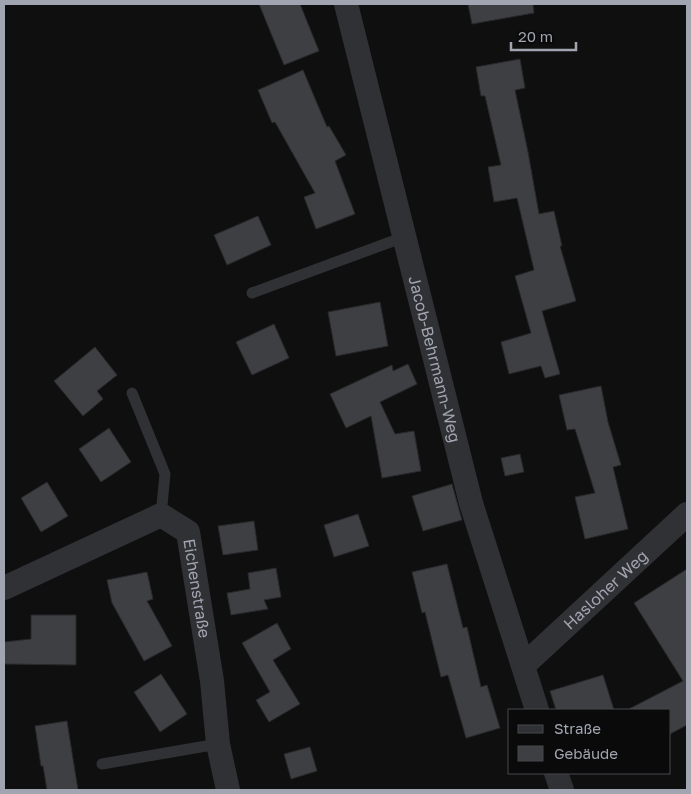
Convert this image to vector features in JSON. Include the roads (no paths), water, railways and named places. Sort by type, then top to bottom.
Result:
[{"type":"street","name":"Jacob-Behrmann-Weg","points":[[346,4],[471,503],[537,709]]},
{"type":"street","points":[[4,588],[161,514]]},
{"type":"street","name":"Eichenstraße","points":[[161,514],[188,532],[212,681],[218,744],[228,790]]},
{"type":"street","name":"Hasloher Weg","points":[[524,665],[687,514]]},
{"type":"street","points":[[556,774],[562,790]]},
{"type":"lane","points":[[252,294],[404,237]]},
{"type":"lane","points":[[132,393],[165,474],[161,514]]},
{"type":"lane","points":[[102,764],[218,744]]}]
